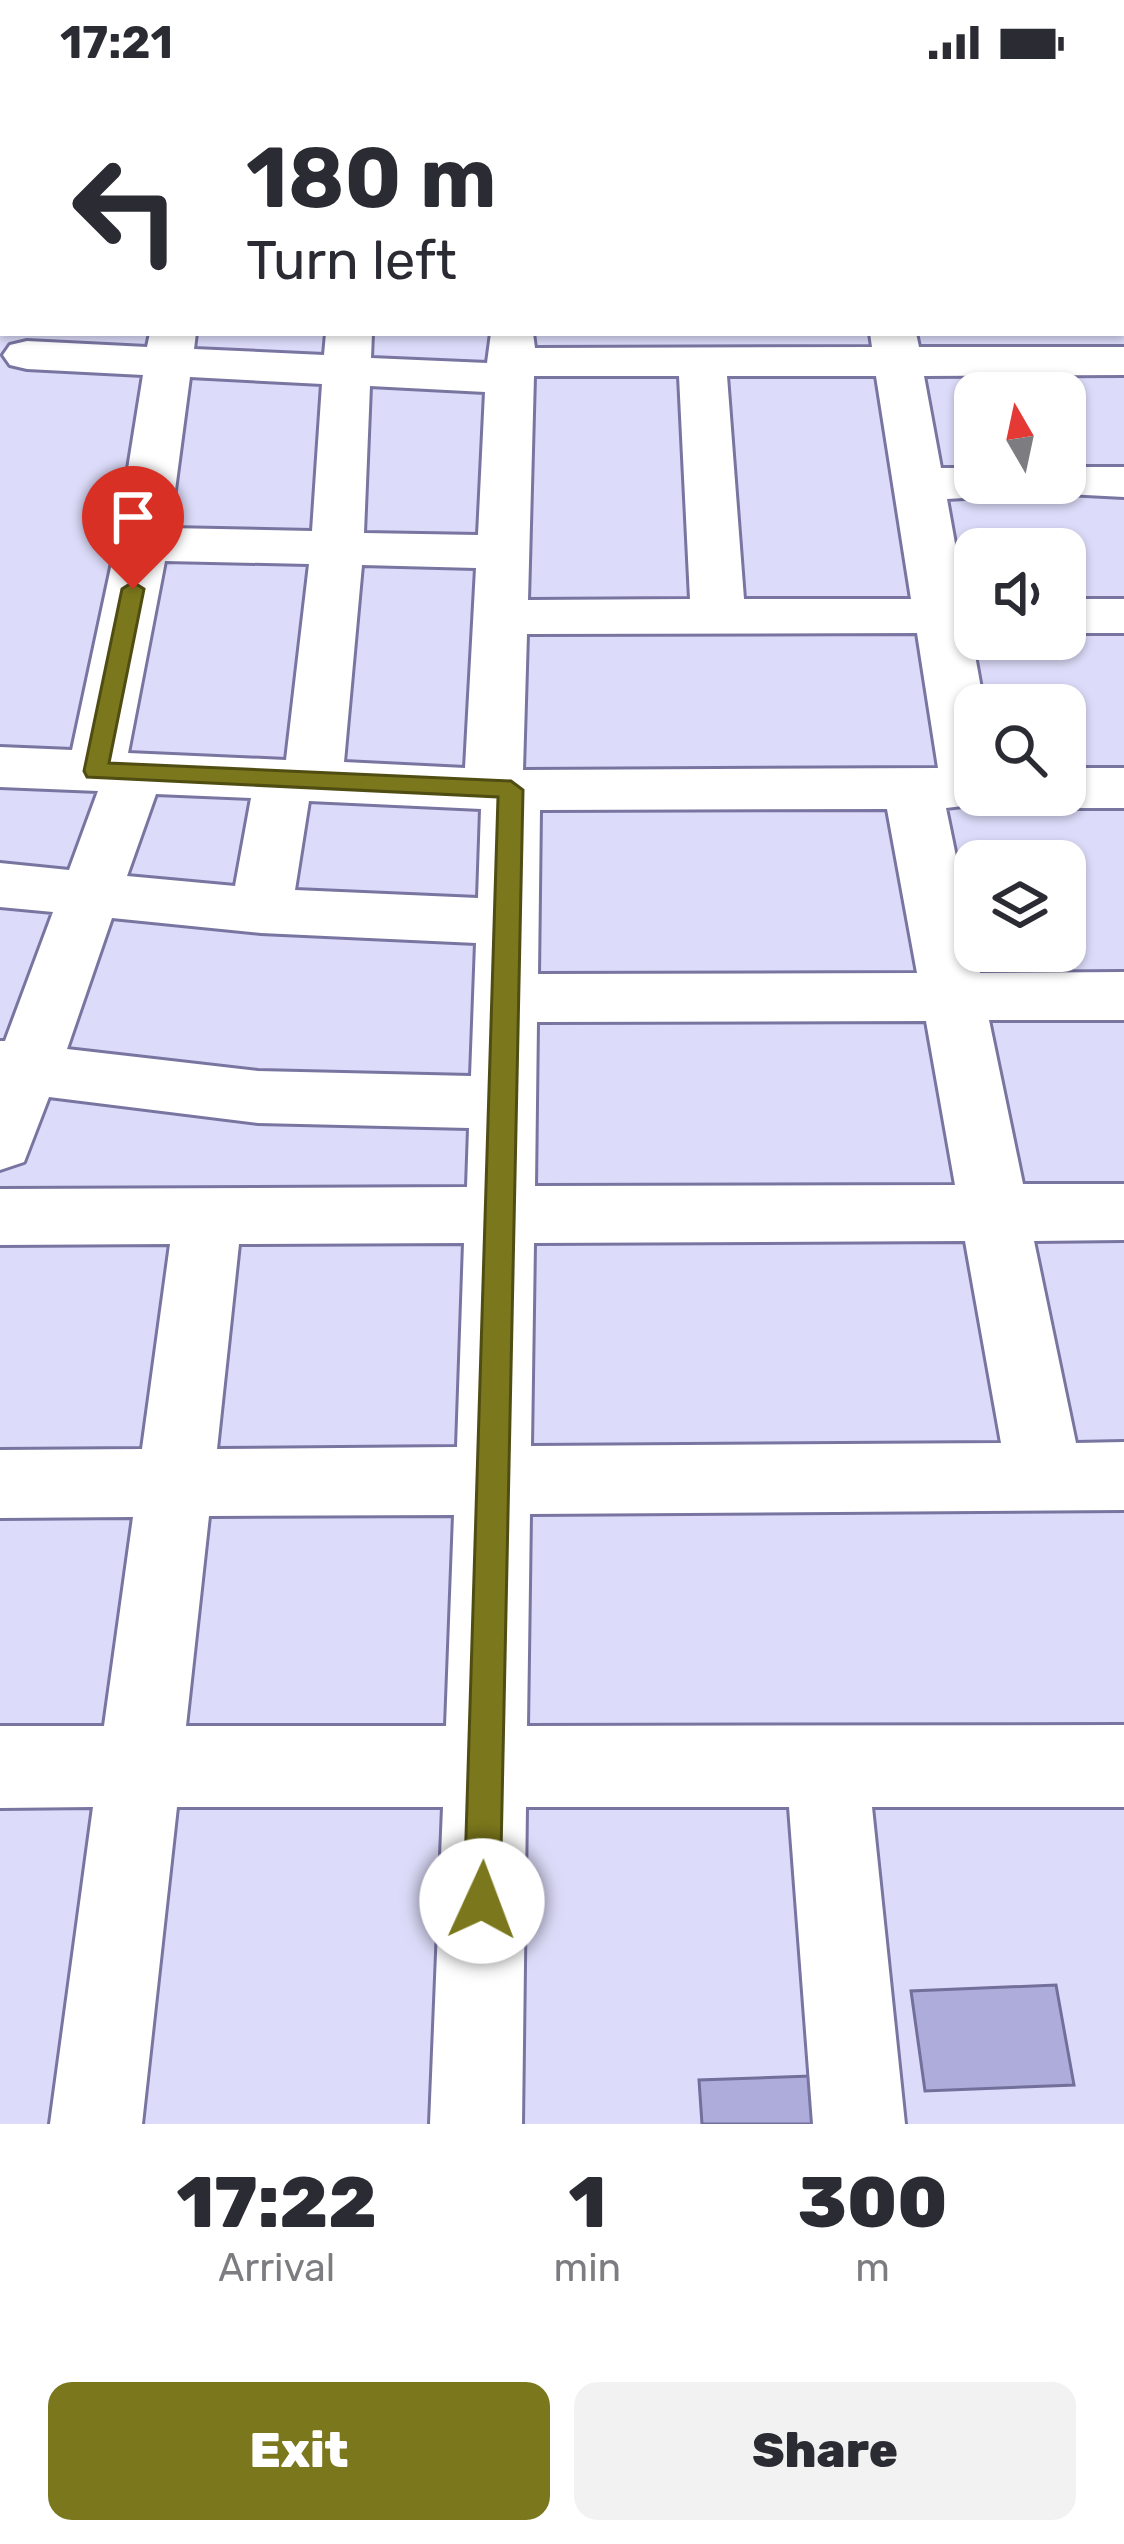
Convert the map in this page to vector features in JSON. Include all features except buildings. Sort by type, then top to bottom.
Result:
[{"type":"street","points":[[896,347],[919,484],[954,602]]},
{"type":"street","points":[[27,355],[170,348],[702,362],[896,347],[1124,361]]},
{"type":"street","points":[[0,1143],[13,1068],[90,894],[115,772],[170,348]]},
{"type":"street","points":[[261,911],[298,780],[338,548],[346,353]]},
{"type":"street","points":[[476,2124],[506,998],[501,617],[511,358]]},
{"type":"street","points":[[702,362],[718,617]]},
{"type":"street","points":[[1086,482],[1124,482]]},
{"type":"street","points":[[919,484],[954,484]]},
{"type":"street","points":[[142,544],[503,552]]},
{"type":"street","points":[[501,617],[954,616]]},
{"type":"street","points":[[1086,616],[1124,616]]},
{"type":"street","points":[[957,660],[954,997],[1046,1476]]},
{"type":"street","points":[[0,767],[502,789],[953,788]]},
{"type":"street","points":[[1086,788],[1124,788]]},
{"type":"street","points":[[0,885],[261,911],[507,922]]},
{"type":"street","points":[[506,998],[1124,996]]},
{"type":"street","points":[[13,1068],[258,1097],[503,1103]]},
{"type":"street","points":[[0,1217],[1124,1212]]},
{"type":"street","points":[[96,2124],[208,1216]]},
{"type":"street","points":[[0,1484],[1046,1476],[1123,1480]]},
{"type":"street","points":[[827,1766],[859,2124]]},
{"type":"street","points":[[0,1767],[1124,1766]]},
{"type":"route","points":[[133,589],[96,771],[511,790],[482,1901]]}]
